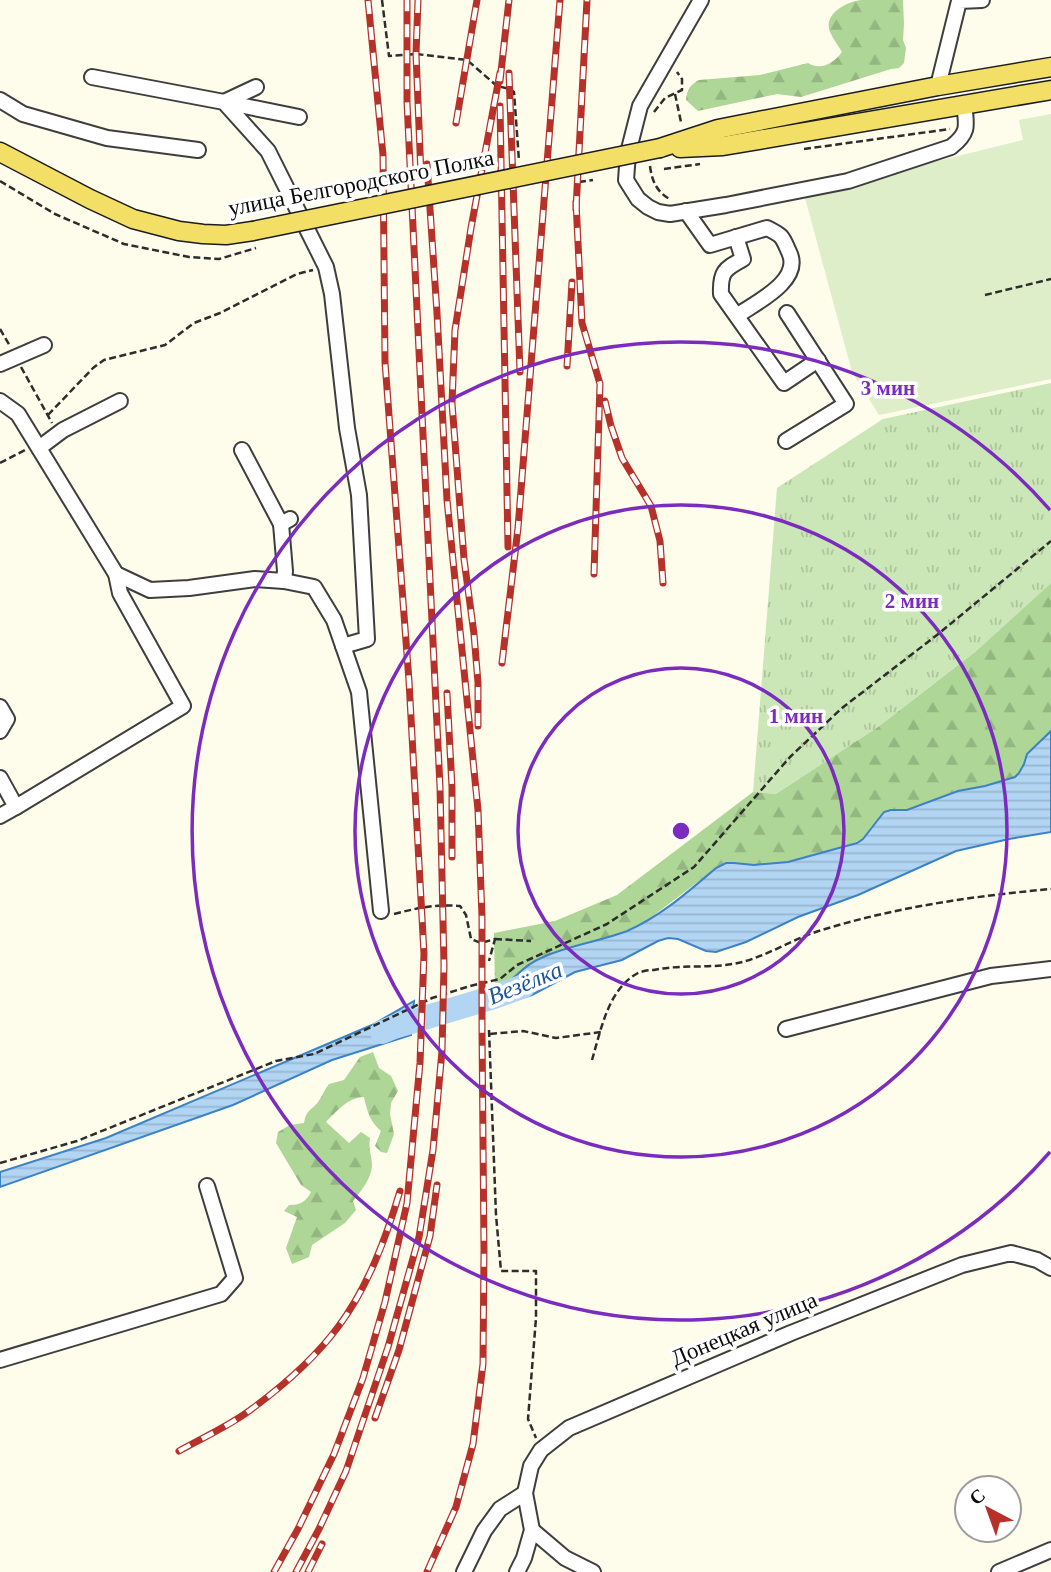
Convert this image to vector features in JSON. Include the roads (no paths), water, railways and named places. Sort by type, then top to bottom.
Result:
[{"type":"main road","name":"улица Белгородского Полка","points":[[1,152],[133,219],[180,231],[226,235],[660,148],[718,129],[1051,67]]},
{"type":"main road","name":"улица Белгородского Полка","points":[[660,148],[723,146],[1051,90]]},
{"type":"street","points":[[701,0],[640,106],[628,153],[626,180],[638,200],[658,212],[670,214],[848,181],[951,147],[962,138],[967,126],[964,105]]},
{"type":"street","points":[[938,86],[959,1],[982,0]]},
{"type":"street","points":[[92,77],[299,117]]},
{"type":"street","points":[[224,102],[256,87]]},
{"type":"street","points":[[0,100],[23,114],[107,138],[198,150]]},
{"type":"street","points":[[224,102],[268,151],[326,267],[332,294],[347,428],[359,495],[367,639],[343,646]]},
{"type":"street","points":[[687,211],[710,244],[768,228],[782,236],[793,258],[790,272],[781,285],[738,315]]},
{"type":"street","points":[[736,237],[743,259],[727,268],[721,278],[721,294],[784,383],[818,360]]},
{"type":"street","points":[[786,441],[846,404],[787,313]]},
{"type":"street","points":[[0,365],[44,345]]},
{"type":"street","points":[[0,401],[18,414],[116,574],[121,593],[183,706],[0,816]]},
{"type":"street","points":[[39,448],[63,430],[120,401]]},
{"type":"street","points":[[242,450],[285,522],[284,580]]},
{"type":"street","points":[[116,574],[150,590],[255,579],[284,580],[313,587],[334,620],[359,692],[381,911]]},
{"type":"street","points":[[0,706],[7,719],[0,731]]},
{"type":"street","points":[[0,778],[16,807]]},
{"type":"street","points":[[786,1029],[991,976],[1051,969]]},
{"type":"street","points":[[0,1360],[221,1294],[235,1278],[207,1186]]},
{"type":"street","name":"Донецкая улица","points":[[533,1530],[525,1493],[531,1466],[541,1450],[569,1427],[791,1333],[962,1265],[1011,1254],[1038,1260],[1051,1268]]},
{"type":"street","points":[[464,1572],[484,1531],[500,1509],[525,1493]]},
{"type":"street","points":[[517,1572],[533,1530],[565,1558],[593,1572]]},
{"type":"street","points":[[999,1572],[1051,1550]]},
{"type":"water","points":[[1051,731],[1051,832],[956,851],[858,895],[716,952],[668,938],[622,960],[575,972],[532,995],[496,1006],[495,989],[532,962],[639,925],[663,911],[726,863],[754,865],[788,862],[857,843],[884,812],[907,810],[958,791],[1015,777],[1027,754]]},
{"type":"water","points":[[414,1001],[411,1035],[332,1060],[233,1105],[0,1187],[0,1172],[106,1138],[372,1025]]},
{"type":"waterway","name":"Везёлка","points":[[382,1032],[524,986]]},
{"type":"railway","points":[[274,1572],[334,1454],[363,1378],[385,1302],[407,1203],[420,1063],[424,954],[409,681],[385,362],[383,155],[368,0]]},
{"type":"railway","points":[[296,1572],[346,1471],[388,1347],[419,1237],[433,1150],[442,1051],[444,965],[440,787],[407,102],[407,0]]},
{"type":"railway","points":[[418,0],[416,54],[421,175]]},
{"type":"railway","points":[[456,123],[477,0]]},
{"type":"railway","points":[[500,81],[509,0]]},
{"type":"railway","points":[[502,663],[518,528],[560,0]]},
{"type":"railway","points":[[576,209],[587,0]]},
{"type":"railway","points":[[478,726],[478,683],[464,559],[452,403],[455,330],[500,73]]},
{"type":"railway","points":[[509,73],[520,372]]},
{"type":"railway","points":[[500,106],[508,547]]},
{"type":"railway","points":[[427,164],[447,500],[478,810],[482,917],[484,1250],[483,1364],[473,1444],[456,1507],[427,1572]]},
{"type":"railway","points":[[576,202],[582,323],[600,384],[594,574]]},
{"type":"railway","points":[[567,366],[572,282]]},
{"type":"railway","points":[[605,401],[622,458],[651,506],[660,541],[663,583]]},
{"type":"railway","points":[[447,693],[452,787],[452,857]]},
{"type":"railway","points":[[375,1418],[399,1350],[430,1236],[437,1185]]},
{"type":"railway","points":[[179,1451],[245,1414],[298,1371],[319,1350],[349,1312],[367,1279],[400,1191]]},
{"type":"railway","points":[[308,1572],[322,1544]]}]
